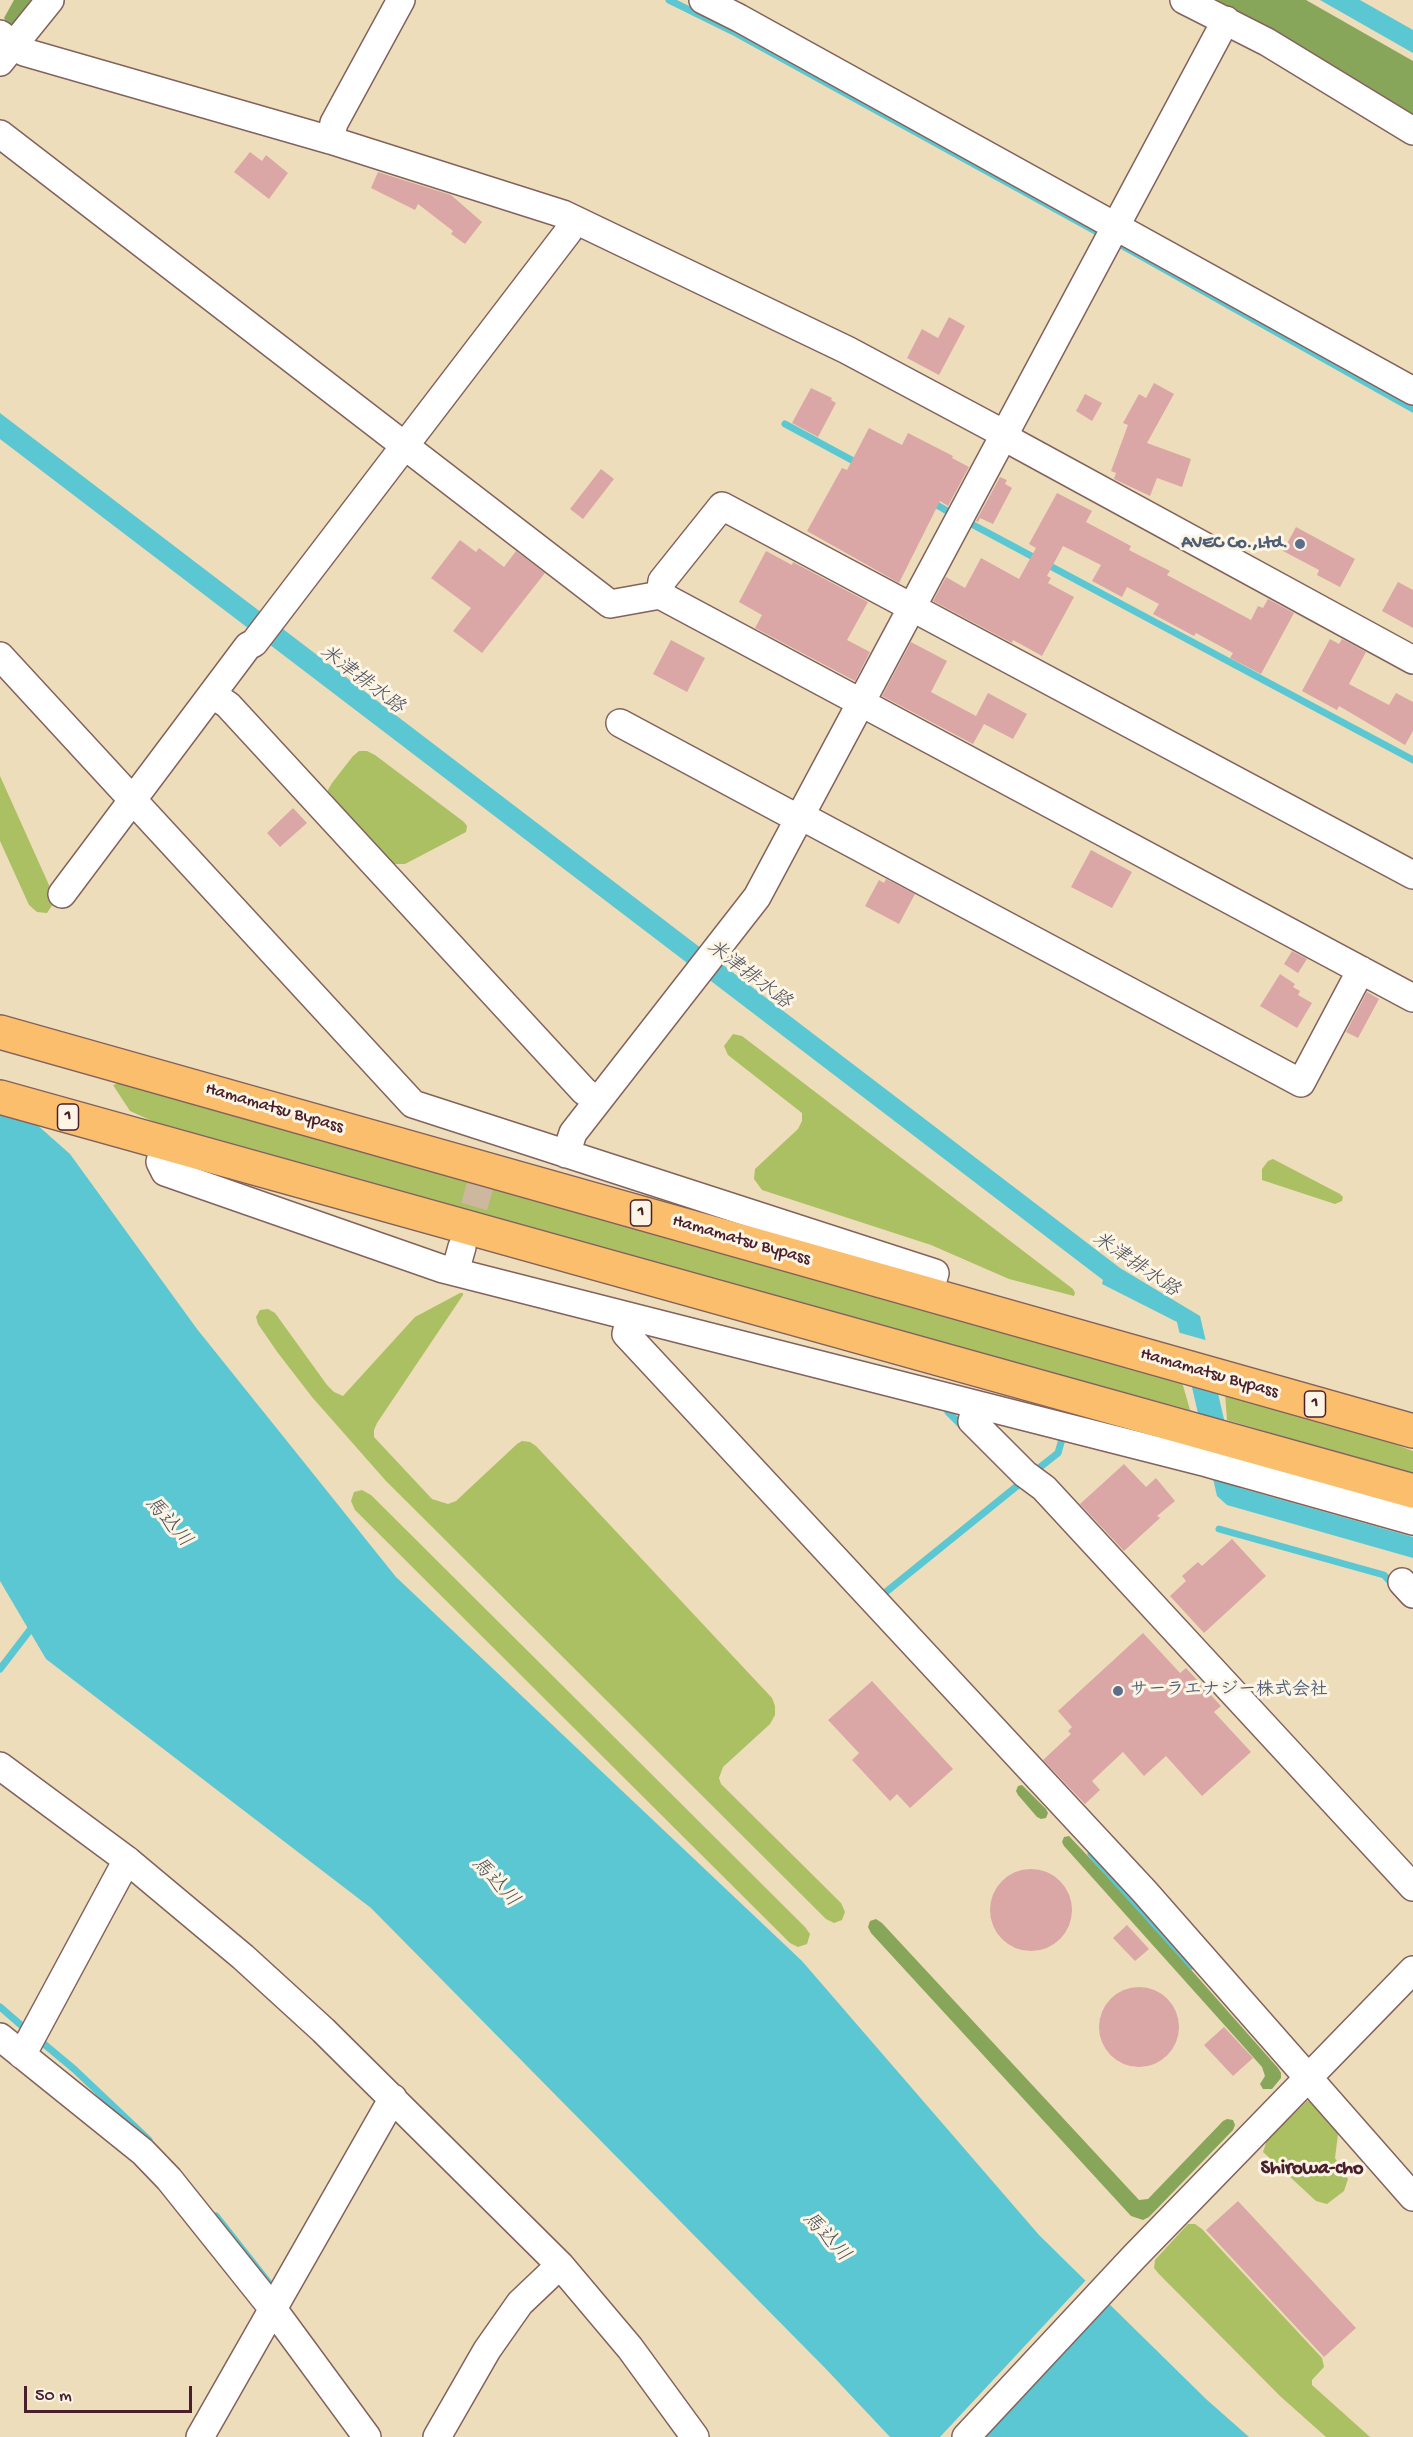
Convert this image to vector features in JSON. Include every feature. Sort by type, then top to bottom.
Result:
[{"type":"highway","name":"Hamamatsu Bypass","points":[[0,1032],[1218,1376],[1405,1431]]},
{"type":"highway","name":"1","points":[[0,1097],[1413,1491]]},
{"type":"street","points":[[50,0],[4,44],[24,52],[330,140],[562,214],[847,350],[1413,660]]},
{"type":"street","points":[[330,140],[334,123],[401,0]]},
{"type":"street","points":[[703,0],[1413,391]]},
{"type":"street","points":[[1184,0],[1287,53],[1413,131]]},
{"type":"street","points":[[566,1154],[573,1133],[758,897],[1226,20]]},
{"type":"street","points":[[0,134],[610,604],[660,595],[1413,998]]},
{"type":"street","points":[[62,894],[248,646],[254,643],[568,232],[574,220]]},
{"type":"street","points":[[660,595],[662,581],[722,506],[1413,876]]},
{"type":"street","points":[[0,656],[413,1104],[492,1142],[566,1154],[935,1273],[929,1294]]},
{"type":"street","points":[[212,694],[228,705],[584,1090],[598,1101]]},
{"type":"street","points":[[620,723],[1300,1083],[1361,970]]},
{"type":"street","points":[[151,1139],[165,1172],[459,1260],[630,1317],[1206,1463],[1413,1521]]},
{"type":"street","points":[[630,1317],[626,1335],[1136,1882],[1413,2197]]},
{"type":"street","points":[[976,1405],[972,1421],[1024,1474],[1044,1488],[1413,1887]]},
{"type":"street","points":[[0,1766],[127,1860],[243,1957],[393,2098],[560,2265],[630,2348],[695,2437]]},
{"type":"street","points":[[22,2055],[127,1860]]},
{"type":"street","points":[[966,2437],[1125,2266],[1413,1970]]},
{"type":"street","points":[[0,2037],[143,2152],[169,2179],[273,2309],[367,2437]]},
{"type":"street","points":[[200,2437],[393,2098]]},
{"type":"street","points":[[436,2437],[487,2350],[520,2302],[560,2265]]},
{"type":"green space","points":[[14,0],[37,0],[14,25],[9,25],[4,18]]},
{"type":"green space","points":[[1214,0],[1306,0],[1413,61],[1413,115],[1294,42]]},
{"type":"green space","points":[[359,751],[367,751],[375,755],[464,822],[467,826],[466,832],[405,864],[389,864],[328,798],[328,790],[332,783]]},
{"type":"green space","points":[[0,776],[53,894],[53,904],[47,913],[37,912],[29,905],[0,841]]},
{"type":"green space","points":[[733,1034],[742,1036],[1073,1289],[1074,1296],[1009,1279],[931,1245],[762,1190],[754,1179],[755,1169],[798,1129],[802,1121],[802,1113],[728,1055],[724,1046]]},
{"type":"green space","points":[[122,1082],[421,1164],[592,1217],[1182,1382],[1190,1410],[861,1322],[161,1125],[130,1111],[113,1085]]},
{"type":"green space","points":[[1273,1159],[1340,1194],[1343,1197],[1342,1201],[1335,1204],[1262,1180],[1262,1169],[1268,1161]]},
{"type":"green space","points":[[460,1293],[463,1295],[377,1423],[374,1437],[432,1499],[448,1504],[456,1501],[517,1444],[522,1441],[536,1446],[772,1698],[775,1715],[770,1724],[723,1767],[719,1778],[721,1784],[841,1903],[845,1912],[842,1920],[834,1923],[826,1919],[386,1481],[312,1397],[278,1353],[258,1324],[256,1317],[260,1310],[268,1309],[275,1313],[327,1385],[334,1392],[343,1396],[415,1317]]},
{"type":"green space","points":[[1225,1393],[1376,1437],[1413,1451],[1413,1475],[1227,1420]]},
{"type":"green space","points":[[362,1490],[371,1495],[805,1927],[810,1934],[807,1944],[798,1947],[790,1943],[355,1510],[351,1501],[354,1492]]},
{"type":"green space","points":[[1022,1785],[1046,1809],[1048,1813],[1046,1818],[1037,1817],[1018,1795],[1016,1791],[1018,1786]]},
{"type":"green space","points":[[1069,1836],[1132,1903],[1278,2068],[1281,2078],[1272,2089],[1263,2089],[1260,2084],[1265,2076],[1262,2067],[1064,1846],[1062,1842],[1064,1837]]},
{"type":"green space","points":[[876,1919],[1139,2200],[1148,2199],[1223,2121],[1233,2120],[1235,2125],[1233,2130],[1149,2217],[1143,2220],[1131,2216],[871,1933],[868,1927],[870,1921]]},
{"type":"green space","points":[[1307,2101],[1313,2102],[1336,2126],[1338,2134],[1335,2158],[1348,2179],[1344,2191],[1327,2204],[1316,2201],[1263,2152],[1267,2140]]},
{"type":"green space","points":[[1188,2224],[1195,2224],[1202,2229],[1322,2358],[1324,2367],[1312,2380],[1312,2385],[1370,2437],[1326,2437],[1280,2396],[1159,2274],[1154,2268],[1155,2260]]},
{"type":"water","points":[[1320,0],[1360,0],[1413,30],[1413,53]]},
{"type":"water","points":[[0,413],[1120,1268],[1200,1316],[1240,1488],[1413,1537],[1413,1558],[1227,1505],[1217,1496],[1177,1322],[1102,1284],[1103,1280],[0,439]]},
{"type":"water","name":"馬込川","points":[[0,1092],[70,1154],[197,1329],[396,1577],[802,1961],[1039,2235],[1206,2399],[1249,2437],[890,2437],[826,2369],[371,1908],[46,1659],[0,1581]]},
{"type":"pier","points":[[1177,1332],[1209,1341],[1221,1391],[1188,1382]]},
{"type":"pier","points":[[1088,2278],[1107,2298],[977,2437],[940,2437]]},
{"type":"building","points":[[250,152],[262,161],[266,155],[288,173],[269,199],[234,172]]},
{"type":"building","points":[[378,172],[451,195],[482,222],[465,244],[451,234],[453,231],[418,204],[415,210],[371,188]]},
{"type":"building","points":[[949,317],[965,326],[939,375],[907,358],[922,329],[938,338]]},
{"type":"building","points":[[1154,383],[1174,394],[1147,443],[1191,459],[1182,487],[1157,478],[1150,496],[1114,479],[1116,473],[1111,471],[1128,425],[1123,423],[1139,394],[1146,398]]},
{"type":"building","points":[[811,388],[832,398],[831,400],[836,403],[818,437],[792,423]]},
{"type":"building","points":[[1085,394],[1102,403],[1092,421],[1076,411]]},
{"type":"building","points":[[869,428],[902,445],[908,433],[953,456],[952,458],[969,467],[948,506],[940,501],[899,583],[807,531],[842,468],[847,470]]},
{"type":"building","points":[[601,469],[614,479],[583,519],[570,509]]},
{"type":"building","points":[[1000,477],[1007,480],[1005,484],[1012,488],[993,524],[980,518],[978,522],[976,521]]},
{"type":"building","points":[[1057,493],[1092,511],[1086,522],[1131,546],[1129,550],[1170,571],[1167,575],[1251,620],[1258,606],[1263,608],[1268,599],[1294,613],[1261,674],[1230,658],[1233,653],[1196,633],[1194,636],[1153,614],[1159,604],[1127,587],[1122,597],[1092,581],[1101,565],[1063,546],[1047,576],[1051,578],[1048,583],[1074,597],[1042,656],[1013,640],[1012,643],[933,601],[946,577],[965,588],[981,558],[1019,579],[1036,548],[1029,544]]},
{"type":"building","points":[[1296,527],[1355,559],[1340,587],[1317,575],[1319,570],[1283,551]]},
{"type":"building","points":[[460,540],[476,552],[479,548],[504,567],[516,551],[545,573],[482,653],[453,631],[471,608],[431,578]]},
{"type":"building","points":[[766,551],[792,565],[793,562],[868,602],[847,640],[870,652],[855,681],[755,628],[762,615],[739,602]]},
{"type":"building","points":[[1398,582],[1413,590],[1413,628],[1382,611]]},
{"type":"building","points":[[1330,639],[1339,644],[1342,639],[1366,652],[1349,684],[1389,705],[1396,693],[1413,702],[1413,731],[1405,745],[1339,706],[1337,710],[1302,691]]},
{"type":"building","points":[[671,640],[705,658],[687,692],[653,674]]},
{"type":"building","points":[[911,642],[947,661],[931,692],[976,716],[988,693],[1027,714],[1013,739],[984,724],[973,744],[882,696]]},
{"type":"building","points":[[293,808],[307,823],[280,847],[267,833]]},
{"type":"building","points":[[1091,850],[1132,872],[1112,908],[1071,887]]},
{"type":"building","points":[[886,879],[915,894],[899,924],[865,906],[879,880],[884,883]]},
{"type":"building","points":[[1292,951],[1307,959],[1298,973],[1284,964]]},
{"type":"building","points":[[1280,974],[1295,984],[1293,987],[1300,991],[1298,995],[1312,1003],[1297,1028],[1260,1006]]},
{"type":"building","points":[[1367,992],[1379,999],[1358,1038],[1346,1032]]},
{"type":"building","points":[[1124,1464],[1146,1487],[1156,1478],[1175,1501],[1157,1516],[1160,1518],[1124,1551],[1080,1504]]},
{"type":"building","points":[[1232,1539],[1266,1576],[1204,1633],[1170,1596],[1186,1581],[1182,1576],[1198,1562],[1202,1566]]},
{"type":"building","points":[[1143,1633],[1180,1673],[1186,1668],[1221,1706],[1214,1712],[1251,1752],[1202,1796],[1166,1756],[1144,1776],[1123,1752],[1092,1781],[1100,1790],[1085,1804],[1043,1760],[1071,1734],[1068,1731],[1072,1727],[1058,1711]]},
{"type":"building","points":[[872,1681],[953,1769],[910,1808],[897,1794],[890,1801],[852,1760],[859,1753],[828,1720]]},
{"type":"building","points":[[1031,1869],[1047,1873],[1060,1881],[1068,1894],[1072,1910],[1068,1926],[1060,1939],[1047,1947],[1031,1951],[1015,1947],[1002,1939],[994,1926],[990,1910],[994,1894],[1002,1881],[1015,1873]]},
{"type":"building","points":[[1127,1925],[1149,1949],[1135,1961],[1113,1938]]},
{"type":"building","points":[[1131,1987],[1147,1987],[1168,1998],[1179,2019],[1179,2035],[1168,2056],[1147,2067],[1131,2067],[1117,2061],[1105,2049],[1099,2035],[1099,2019],[1105,2005],[1117,1993]]},
{"type":"building","points":[[1224,2027],[1253,2058],[1233,2076],[1204,2045]]},
{"type":"building","points":[[1238,2201],[1356,2328],[1324,2357],[1206,2230]]},
{"type":"waterway","points":[[669,0],[732,31],[1097,232]]},
{"type":"waterway","points":[[1121,245],[1413,409]]},
{"type":"waterway","points":[[785,424],[859,464]]},
{"type":"waterway","points":[[930,501],[954,515]]},
{"type":"waterway","points":[[964,520],[1413,760]]},
{"type":"waterway","points":[[948,1412],[965,1429]]},
{"type":"waterway","points":[[1039,1468],[1058,1453],[1062,1439]]},
{"type":"waterway","points":[[881,1596],[1022,1482]]},
{"type":"waterway","points":[[1219,1529],[1384,1575],[1394,1586]]},
{"type":"waterway","points":[[0,1669],[33,1626]]},
{"type":"waterway","points":[[1091,1854],[1192,1966]]},
{"type":"waterway","points":[[0,2007],[29,2032]]},
{"type":"waterway","points":[[38,2039],[74,2069],[149,2140]]},
{"type":"waterway","points":[[216,2216],[272,2287]]},
{"type":"tunnel","points":[[463,1246],[489,1154]]},
{"type":"place","name":"AVEC Co.,Ltd.","points":[[1300,544]]},
{"type":"place","name":"サーラエナジー株式会社","points":[[1118,1691]]},
{"type":"district","name":"Shirowa-cho","points":[[1312,2170]]},
{"type":"water label","name":"米津排水路","points":[[361,681]]},
{"type":"water label","name":"米津排水路","points":[[748,976]]},
{"type":"water label","name":"米津排水路","points":[[1135,1266]]}]
